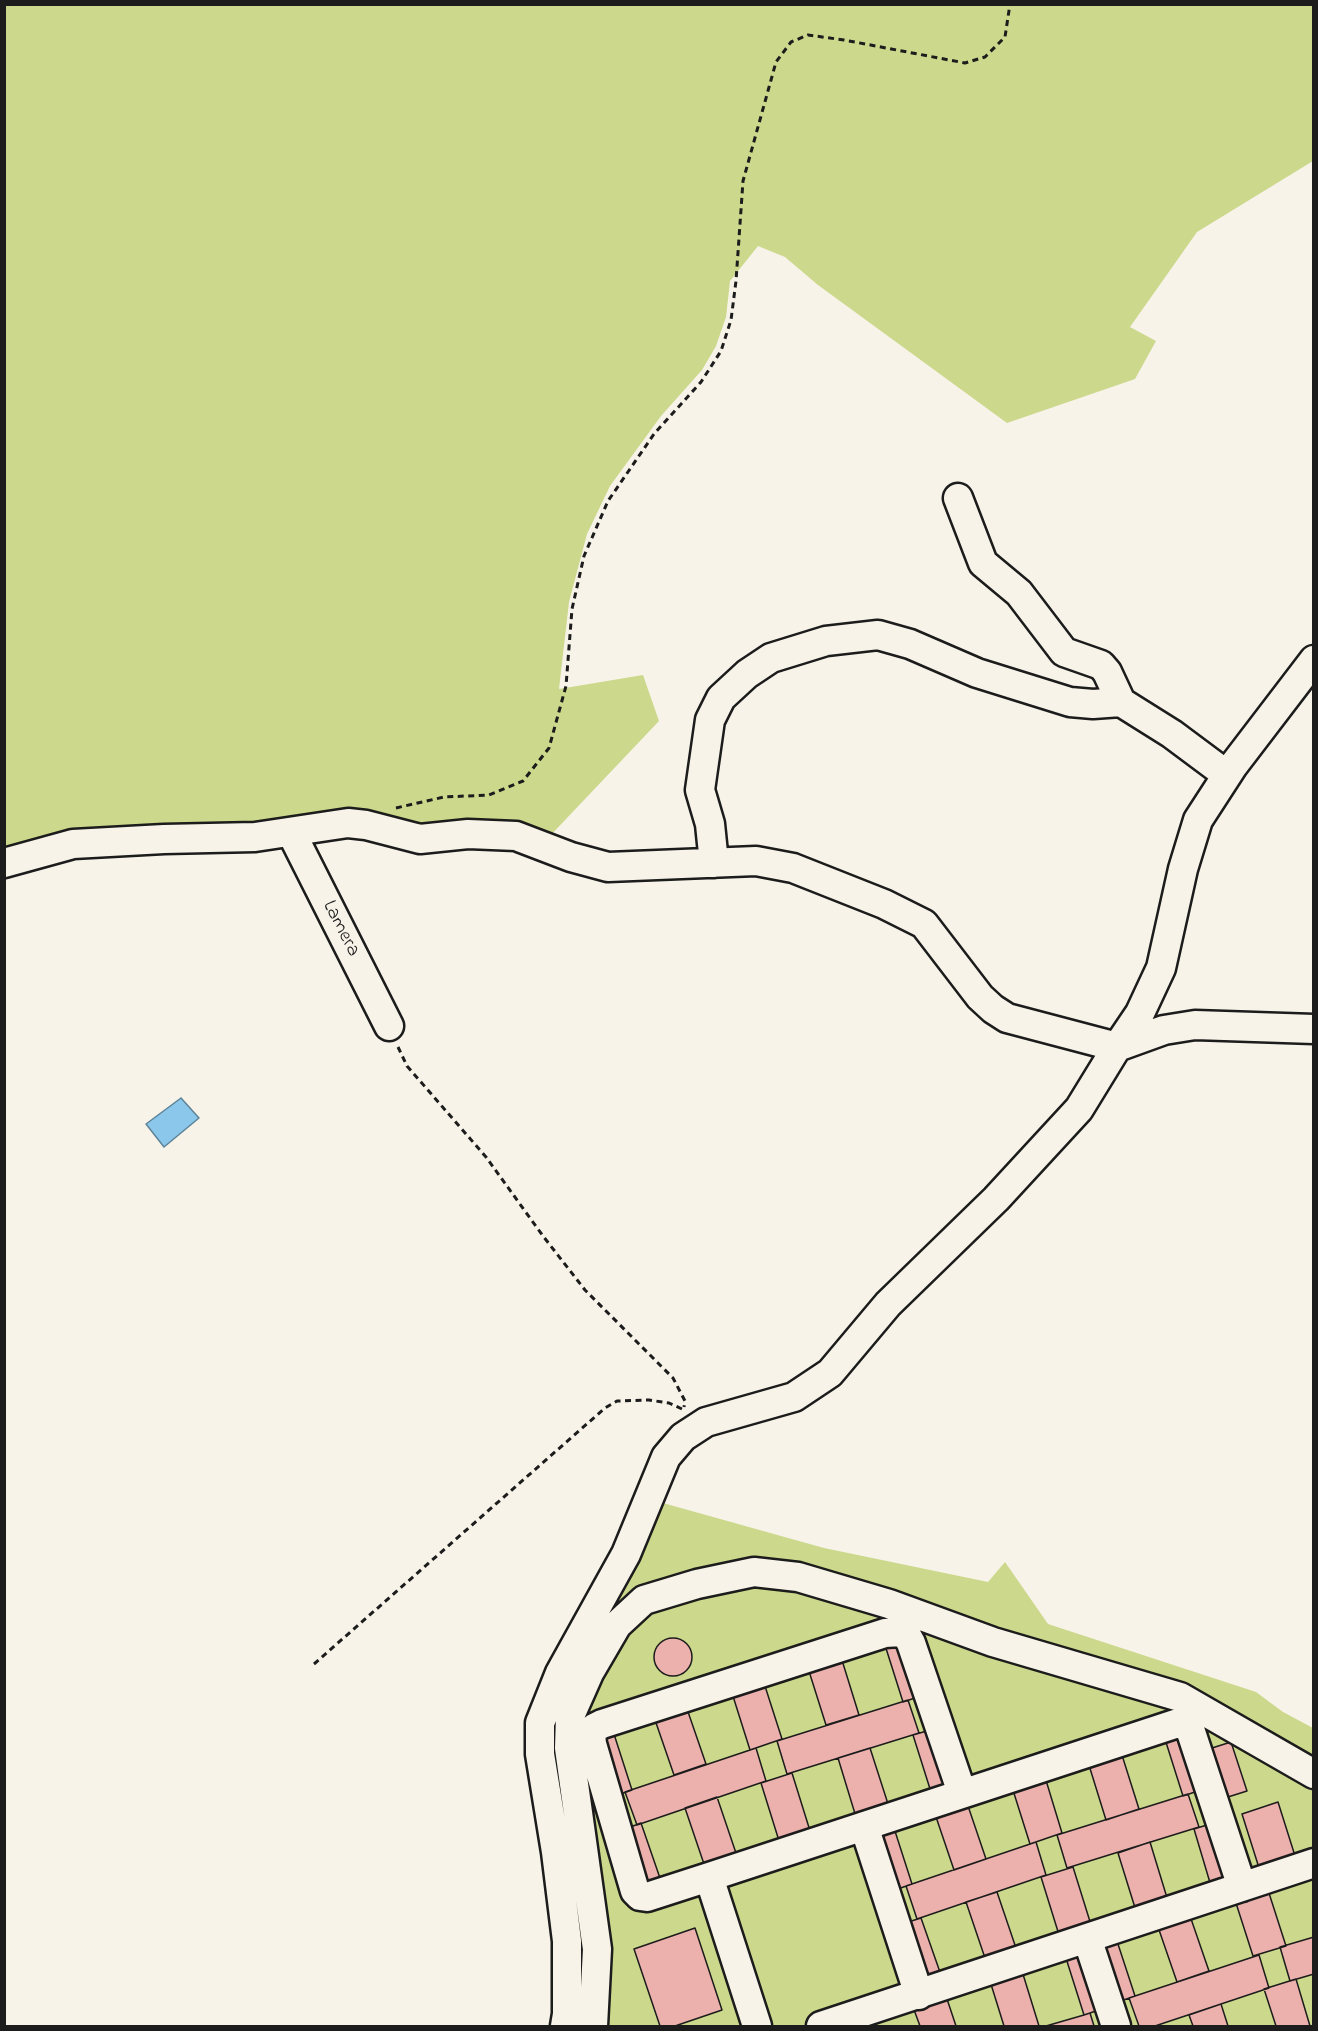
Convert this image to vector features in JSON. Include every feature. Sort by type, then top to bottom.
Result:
[{"type":"street","points":[[958,498],[983,563],[1019,593],[1064,652],[1101,665],[1107,672],[1121,702],[1172,734],[1227,775]]},
{"type":"street","points":[[714,863],[710,824],[700,790],[710,720],[722,698],[747,674],[771,658],[826,641],[878,635],[910,644],[977,673],[1070,702],[1093,704],[1121,702]]},
{"type":"street","points":[[565,2026],[567,1941],[556,1852],[540,1754],[540,1723],[560,1672],[626,1554],[666,1457],[683,1437],[706,1422],[795,1397],[830,1373],[888,1304],[996,1199],[1079,1109],[1140,1013],[1161,968],[1183,869],[1198,820],[1227,775],[1314,660]]},
{"type":"street","points":[[4,863],[73,844],[255,837],[348,823],[366,825],[420,839],[468,834],[516,836],[571,857],[608,867],[756,861],[793,868],[884,904],[924,924],[980,996],[993,1009],[1007,1018],[1117,1047],[1164,1030],[1195,1025],[1314,1029]]},
{"type":"street","name":"Lamera","points":[[291,832],[389,1026]]},
{"type":"street","points":[[593,2026],[597,1949],[569,1748],[570,1716],[590,1673],[617,1625],[644,1600],[697,1584],[754,1572],[798,1577],[890,1604],[993,1642],[1180,1697],[1314,1774]]},
{"type":"street","points":[[962,1793],[911,1642],[906,1634],[901,1632],[885,1633],[594,1728],[591,1734],[635,1891],[640,1896],[646,1897],[709,1877],[1178,1723],[1185,1725],[1191,1732],[1242,1887]]},
{"type":"street","points":[[864,1826],[919,1995]]},
{"type":"street","points":[[821,2026],[1314,1863]]},
{"type":"street","points":[[709,1877],[757,2026]]},
{"type":"street","points":[[1087,1938],[1116,2026]]},
{"type":"path","points":[[394,808],[444,797],[489,795],[523,781],[549,748],[566,686],[572,609],[584,556],[608,501],[654,434],[701,382],[721,351],[731,320],[743,181],[776,62],[791,42],[808,35],[965,63],[985,57],[1005,37],[1010,4]]},
{"type":"path","points":[[314,1664],[604,1408],[617,1401],[649,1400],[669,1403],[684,1410],[686,1401],[673,1378],[585,1290],[486,1157],[406,1066],[389,1026]]},
{"type":"green space","points":[[5,5],[1313,5],[1313,161],[1197,232],[1130,327],[1156,341],[1135,379],[1007,423],[818,285],[785,257],[758,246],[730,281],[726,317],[716,346],[702,370],[661,416],[610,486],[587,534],[569,602],[559,689],[643,675],[659,721],[548,838],[438,834],[325,821],[5,847]]},
{"type":"green space","points":[[663,1503],[824,1548],[988,1582],[1005,1562],[1048,1624],[1256,1692],[1283,1712],[1313,1728],[1313,2026],[570,2026],[546,1724]]},
{"type":"water","points":[[181,1098],[199,1118],[164,1147],[146,1124]]},
{"type":"building","points":[[899,1637],[918,1697],[903,1702],[884,1642]]},
{"type":"building","points":[[673,1638],[687,1643],[692,1657],[687,1671],[673,1676],[659,1671],[654,1657],[659,1643]]},
{"type":"building","points":[[841,1657],[859,1715],[826,1725],[808,1668]]},
{"type":"building","points":[[764,1683],[782,1739],[750,1750],[732,1693]]},
{"type":"building","points":[[908,1700],[919,1733],[787,1774],[777,1741]]},
{"type":"building","points":[[686,1706],[706,1764],[674,1775],[654,1717]]},
{"type":"building","points":[[930,1730],[947,1787],[931,1792],[913,1735]]},
{"type":"building","points":[[613,1731],[632,1790],[615,1796],[595,1737]]},
{"type":"building","points":[[1179,1731],[1198,1791],[1183,1796],[1164,1736]]},
{"type":"building","points":[[1231,1742],[1247,1791],[1228,1797],[1212,1748]]},
{"type":"building","points":[[756,1748],[766,1781],[637,1825],[625,1792]]},
{"type":"building","points":[[870,1748],[889,1807],[856,1817],[838,1758]]},
{"type":"building","points":[[1121,1752],[1139,1809],[1106,1820],[1088,1762]]},
{"type":"building","points":[[792,1773],[811,1834],[780,1844],[761,1783]]},
{"type":"building","points":[[1045,1777],[1062,1833],[1030,1844],[1012,1787]]},
{"type":"building","points":[[1188,1794],[1199,1827],[1067,1868],[1057,1835]]},
{"type":"building","points":[[717,1797],[737,1856],[705,1867],[685,1808]]},
{"type":"building","points":[[966,1800],[986,1859],[954,1870],[934,1811]]},
{"type":"building","points":[[1278,1802],[1296,1859],[1260,1871],[1242,1814]]},
{"type":"building","points":[[641,1823],[661,1881],[644,1887],[625,1829]]},
{"type":"building","points":[[1210,1824],[1228,1881],[1211,1886],[1194,1829]]},
{"type":"building","points":[[893,1825],[912,1884],[895,1890],[876,1831]]},
{"type":"building","points":[[1036,1842],[1046,1875],[917,1919],[906,1886]]},
{"type":"building","points":[[1150,1842],[1168,1901],[1136,1911],[1118,1853]]},
{"type":"building","points":[[1073,1867],[1092,1928],[1060,1938],[1041,1877]]},
{"type":"building","points":[[1268,1890],[1286,1946],[1253,1956],[1235,1900]]},
{"type":"building","points":[[997,1892],[1017,1951],[986,1961],[966,1902]]},
{"type":"building","points":[[1189,1913],[1209,1971],[1177,1982],[1157,1924]]},
{"type":"building","points":[[921,1918],[941,1975],[925,1981],[905,1923]]},
{"type":"building","points":[[695,1928],[722,2010],[675,2026],[660,2026],[634,1949]]},
{"type":"building","points":[[1314,1937],[1314,1974],[1290,1981],[1280,1947]]},
{"type":"building","points":[[1116,1938],[1135,1996],[1118,2002],[1099,1944]]},
{"type":"building","points":[[1081,1950],[1099,2010],[1084,2015],[1065,1955]]},
{"type":"building","points":[[1259,1955],[1269,1988],[1155,2026],[1139,2026],[1129,1998]]},
{"type":"building","points":[[1022,1971],[1039,2026],[1004,2026],[990,1981]]},
{"type":"building","points":[[1296,1979],[1310,2026],[1276,2026],[1264,1989]]},
{"type":"building","points":[[946,1996],[956,2026],[920,2026],[913,2007]]},
{"type":"building","points":[[1221,2004],[1228,2026],[1193,2026],[1189,2015]]},
{"type":"building","points":[[1090,2013],[1094,2026],[1046,2026],[1084,2015]]}]
